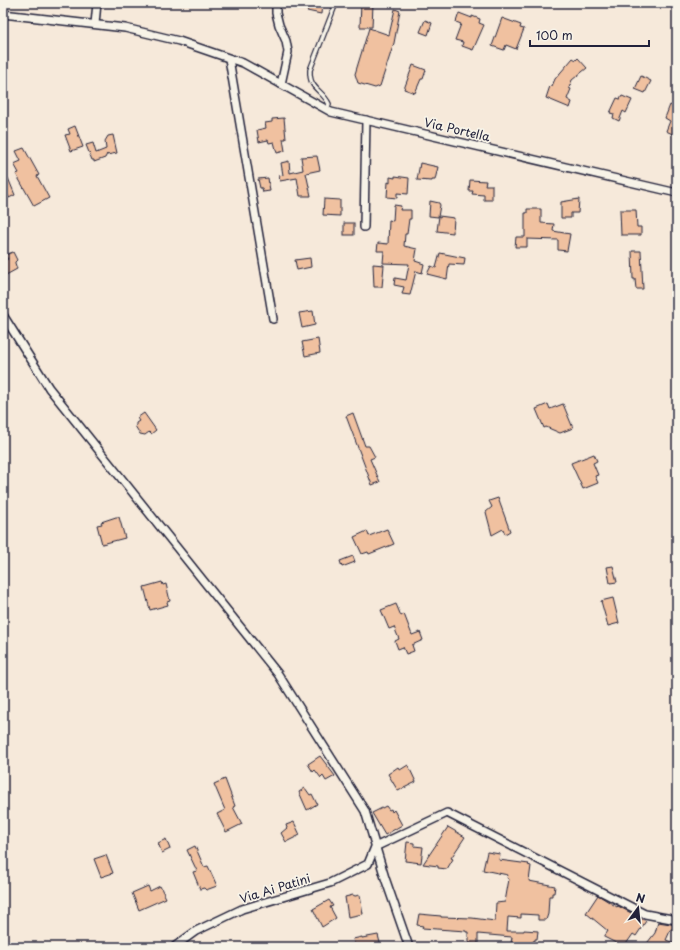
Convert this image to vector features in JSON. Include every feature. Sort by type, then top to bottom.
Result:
[{"type":"street","points":[[95,24],[97,3]]},
{"type":"street","points":[[276,3],[276,14],[286,41],[288,52],[281,84]]},
{"type":"street","name":"Via Portella","points":[[3,14],[125,28],[179,41],[243,63],[331,112],[677,193]]},
{"type":"street","points":[[229,59],[273,319]]},
{"type":"street","points":[[364,227],[366,120]]},
{"type":"street","points":[[3,315],[49,388],[278,674],[365,812],[385,878],[409,947]]},
{"type":"street","points":[[375,847],[447,813],[645,914],[677,920]]},
{"type":"street","name":"Via Ai Patini","points":[[174,947],[196,930],[242,909],[330,883],[368,864],[375,847]]},
{"type":"lane","points":[[327,109],[329,104],[326,97],[312,84],[310,70],[336,3]]},
{"type":"building","points":[[308,3],[322,3],[321,14],[307,11]]},
{"type":"building","points":[[361,3],[373,4],[372,27],[360,27]]},
{"type":"building","points":[[395,9],[400,11],[394,43],[380,86],[375,88],[358,83],[355,74],[369,28],[389,35]]},
{"type":"building","points":[[459,13],[472,18],[472,16],[480,19],[479,23],[484,25],[473,50],[462,46],[463,42],[455,40],[461,24],[456,22]]},
{"type":"building","points":[[502,18],[521,25],[520,28],[524,29],[516,49],[506,45],[504,50],[492,46]]},
{"type":"building","points":[[425,20],[432,23],[428,35],[420,32]]},
{"type":"building","points":[[573,58],[576,60],[578,58],[587,68],[572,80],[569,88],[571,89],[567,99],[572,102],[570,108],[546,98],[550,86],[552,86],[555,79]]},
{"type":"building","points":[[413,65],[426,70],[415,93],[404,89]]},
{"type":"building","points":[[641,76],[651,81],[645,93],[635,89]]},
{"type":"building","points":[[622,96],[632,100],[626,113],[623,111],[619,121],[613,118],[614,114],[610,113],[617,98],[620,99]]},
{"type":"building","points":[[670,105],[677,108],[677,136],[666,131],[670,121],[665,118]]},
{"type":"building","points":[[284,118],[286,139],[283,139],[285,151],[277,153],[274,142],[269,143],[268,140],[259,142],[257,130],[266,128],[265,123],[272,122],[272,119]]},
{"type":"building","points":[[75,126],[83,147],[71,151],[65,135],[70,134],[68,129]]},
{"type":"building","points":[[113,135],[117,153],[107,154],[105,158],[94,162],[86,145],[93,143],[96,153],[106,149],[105,141],[108,136]]},
{"type":"building","points":[[24,148],[39,175],[37,176],[49,198],[34,206],[16,174],[19,173],[14,164],[21,161],[16,151]]},
{"type":"building","points":[[317,156],[320,170],[306,173],[311,196],[300,196],[297,178],[280,181],[279,176],[283,175],[281,163],[289,161],[290,173],[303,170],[301,157]]},
{"type":"building","points":[[420,163],[438,167],[435,180],[417,180]]},
{"type":"building","points":[[395,176],[409,178],[408,194],[397,193],[397,198],[387,197],[388,182],[390,183],[390,177],[395,178]]},
{"type":"building","points":[[8,178],[15,195],[9,198],[3,184],[3,180]]},
{"type":"building","points":[[268,178],[270,191],[263,192],[262,188],[260,188],[258,179]]},
{"type":"building","points":[[470,180],[486,181],[485,185],[492,185],[492,200],[484,200],[484,195],[472,194],[473,191],[469,191]]},
{"type":"building","points":[[324,199],[340,200],[340,216],[323,215]]},
{"type":"building","points":[[579,199],[578,213],[571,213],[571,218],[561,218],[561,202]]},
{"type":"building","points":[[430,201],[439,203],[440,205],[438,217],[429,216]]},
{"type":"building","points":[[394,205],[401,206],[400,210],[411,210],[411,219],[409,219],[407,234],[405,234],[404,246],[417,249],[415,261],[424,264],[422,273],[416,271],[410,295],[402,294],[404,287],[394,285],[395,278],[406,280],[409,264],[383,263],[384,251],[377,251],[378,243],[388,244],[389,220],[393,221]]},
{"type":"building","points":[[527,209],[541,209],[541,223],[554,224],[553,231],[570,234],[567,251],[558,250],[558,240],[527,239],[527,247],[515,247],[516,237],[525,237],[525,213],[527,213]]},
{"type":"building","points":[[620,210],[636,210],[637,227],[641,227],[641,235],[621,235]]},
{"type":"building","points":[[439,216],[454,218],[453,233],[437,231]]},
{"type":"building","points":[[344,223],[354,223],[354,235],[344,235]]},
{"type":"building","points":[[632,251],[641,251],[643,289],[636,289],[635,279],[633,279]]},
{"type":"building","points":[[13,252],[17,260],[15,263],[17,269],[6,275],[3,270],[3,261],[8,259],[5,255]]},
{"type":"building","points":[[440,253],[465,258],[464,265],[449,264],[447,279],[427,274],[431,266],[436,268]]},
{"type":"building","points":[[310,258],[311,267],[297,270],[295,260]]},
{"type":"building","points":[[373,264],[384,265],[382,287],[374,287]]},
{"type":"building","points":[[313,311],[315,325],[302,328],[299,313]]},
{"type":"building","points":[[318,339],[320,353],[305,356],[302,342]]},
{"type":"building","points":[[548,404],[550,409],[563,404],[573,428],[560,433],[546,427],[544,428],[536,409]]},
{"type":"building","points":[[144,413],[156,430],[151,434],[149,432],[145,435],[140,434],[135,426],[139,421],[137,418]]},
{"type":"building","points":[[353,413],[365,446],[369,446],[375,457],[370,459],[380,482],[372,485],[346,416]]},
{"type":"building","points":[[594,454],[597,461],[593,463],[598,475],[595,476],[598,483],[583,489],[571,463]]},
{"type":"building","points":[[498,498],[510,531],[505,534],[503,529],[492,535],[486,512],[492,507],[489,501]]},
{"type":"building","points":[[119,517],[125,538],[102,544],[97,525],[102,524],[101,522]]},
{"type":"building","points":[[387,529],[394,544],[369,554],[368,552],[362,554],[354,537],[367,531],[369,536]]},
{"type":"building","points":[[353,556],[355,562],[342,567],[340,561]]},
{"type":"building","points":[[613,566],[617,582],[610,583],[607,567]]},
{"type":"building","points":[[162,582],[163,585],[166,584],[170,601],[167,602],[168,605],[150,610],[144,587]]},
{"type":"building","points":[[613,598],[619,623],[608,626],[601,601]]},
{"type":"building","points":[[396,604],[401,616],[404,614],[412,635],[420,632],[423,640],[412,645],[414,651],[406,654],[403,647],[398,649],[395,641],[399,639],[394,627],[389,629],[381,610]]},
{"type":"building","points":[[320,756],[335,776],[326,781],[323,776],[321,778],[315,770],[313,772],[308,764]]},
{"type":"building","points":[[408,765],[416,782],[398,791],[388,774],[398,767],[400,770]]},
{"type":"building","points":[[225,779],[235,806],[233,807],[242,824],[226,832],[217,814],[225,810],[214,784]]},
{"type":"building","points":[[305,788],[310,795],[312,794],[317,804],[307,810],[299,792]]},
{"type":"building","points":[[386,806],[389,810],[391,809],[392,812],[394,810],[402,825],[385,835],[372,813]]},
{"type":"building","points":[[294,822],[300,835],[286,842],[281,833],[287,828],[286,825]]},
{"type":"building","points":[[448,827],[465,837],[451,858],[453,859],[447,869],[423,864]]},
{"type":"building","points":[[166,839],[170,849],[162,853],[158,843]]},
{"type":"building","points":[[407,842],[414,843],[414,846],[423,847],[421,863],[405,861]]},
{"type":"building","points":[[195,846],[204,867],[208,866],[217,886],[206,890],[204,888],[200,889],[193,872],[197,871],[187,850]]},
{"type":"building","points":[[487,852],[500,854],[499,860],[529,864],[528,865],[531,866],[529,881],[555,886],[554,893],[552,893],[552,896],[549,896],[548,914],[546,920],[538,920],[538,915],[521,914],[521,918],[508,917],[507,931],[538,931],[537,939],[533,941],[533,945],[511,943],[512,937],[478,934],[478,944],[469,943],[468,932],[466,931],[422,928],[423,926],[417,925],[419,914],[495,921],[496,903],[505,902],[509,879],[507,878],[508,875],[483,870]]},
{"type":"building","points":[[106,855],[113,873],[101,877],[94,859]]},
{"type":"building","points":[[148,886],[150,891],[160,886],[166,898],[139,910],[132,893]]},
{"type":"building","points":[[360,895],[363,914],[348,917],[345,897]]},
{"type":"building","points":[[598,895],[617,907],[618,906],[646,921],[636,936],[633,934],[624,947],[604,937],[608,931],[586,913]]},
{"type":"building","points":[[329,900],[333,906],[330,907],[336,918],[322,927],[313,909]]},
{"type":"building","points":[[658,922],[677,925],[677,930],[671,929],[666,940],[677,944],[677,947],[644,947],[655,933]]},
{"type":"building","points":[[378,935],[381,947],[355,947],[353,939]]}]
